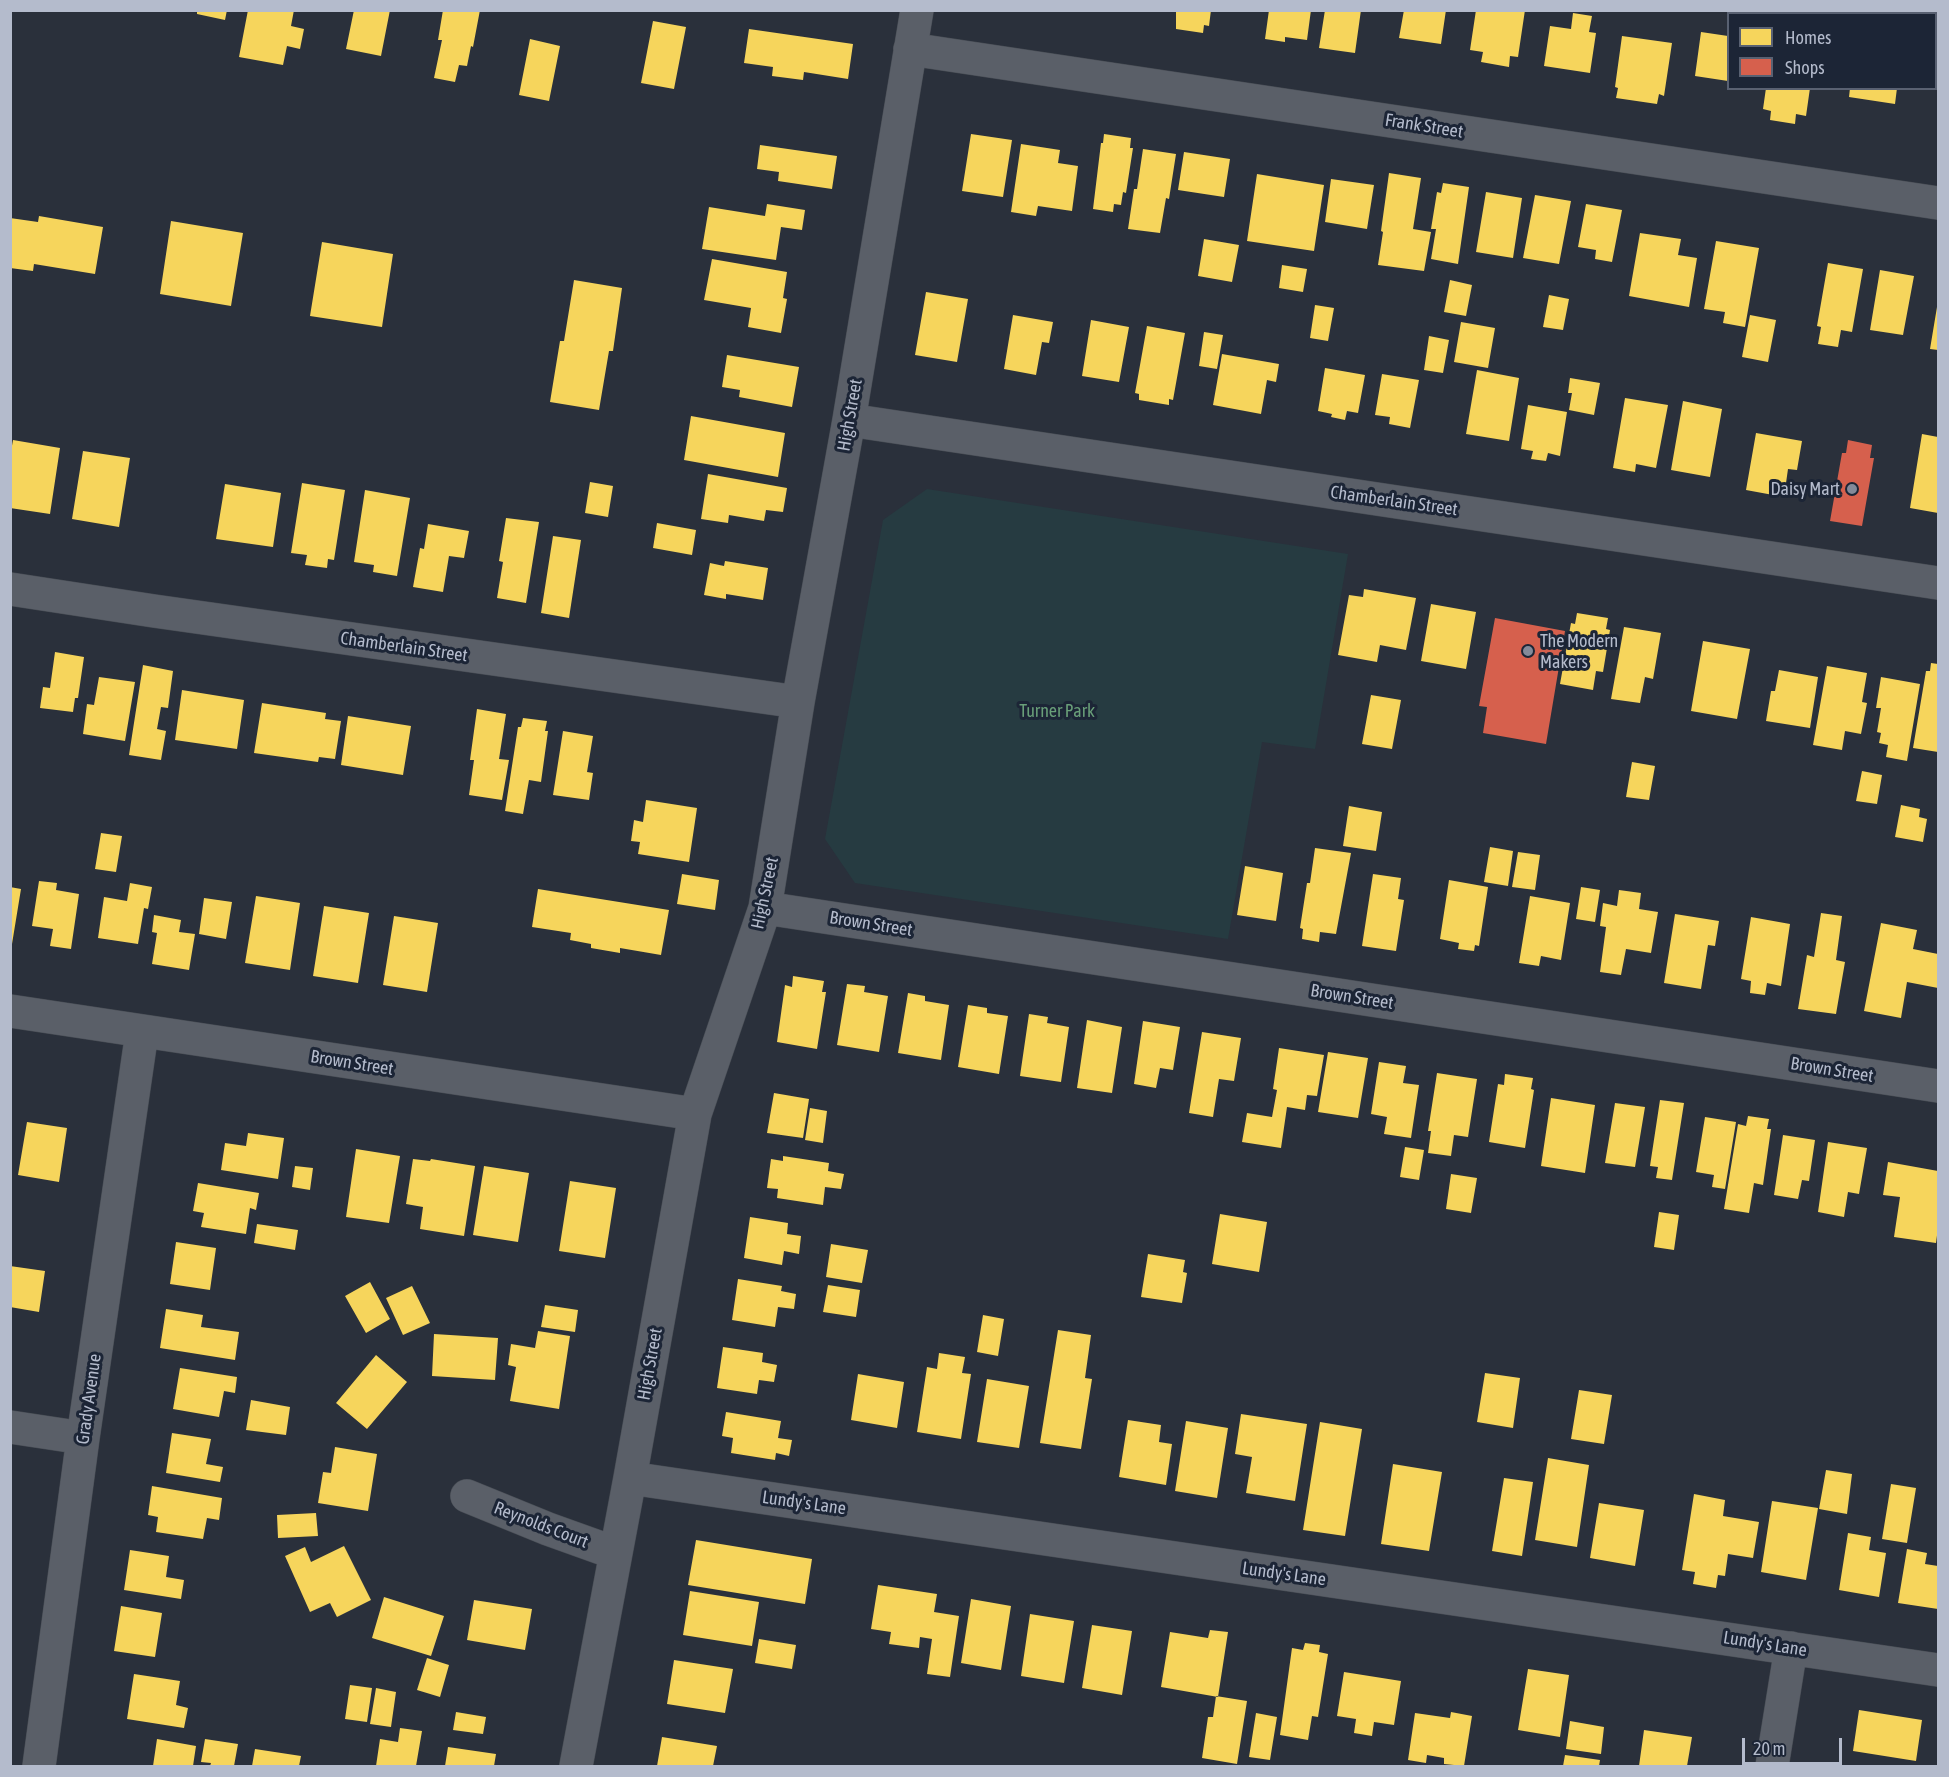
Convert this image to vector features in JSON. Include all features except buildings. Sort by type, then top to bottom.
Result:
[{"type":"street","name":"High Street","points":[[576,1767],[694,1114],[765,908],[798,702],[849,420],[917,10]]},
{"type":"street","name":"Frank Street","points":[[910,49],[1938,203]]},
{"type":"street","name":"Chamberlain Street","points":[[849,420],[1938,583]]},
{"type":"street","name":"Chamberlain Street","points":[[10,589],[798,702]]},
{"type":"street","name":"Brown Street","points":[[765,908],[1938,1086]]},
{"type":"street","name":"Brown Street","points":[[10,1011],[694,1114]]},
{"type":"street","name":"Grady Avenue","points":[[39,1767],[83,1438],[142,1032]]},
{"type":"street","points":[[10,1426],[83,1438]]},
{"type":"street","name":"Lundy's Lane","points":[[630,1478],[1938,1670]]},
{"type":"street","name":"Reynolds Court","points":[[466,1496],[548,1530],[615,1553]]},
{"type":"street","points":[[1772,1767],[1791,1648]]},
{"type":"green space","name":"Turner Park","points":[[927,489],[1348,554],[1315,749],[1262,742],[1228,939],[855,883],[825,839],[883,520]]},
{"type":"place","name":"Daisy Mart","points":[[1852,489]]},
{"type":"place","name":"The Modern Makers","points":[[1528,651]]}]
